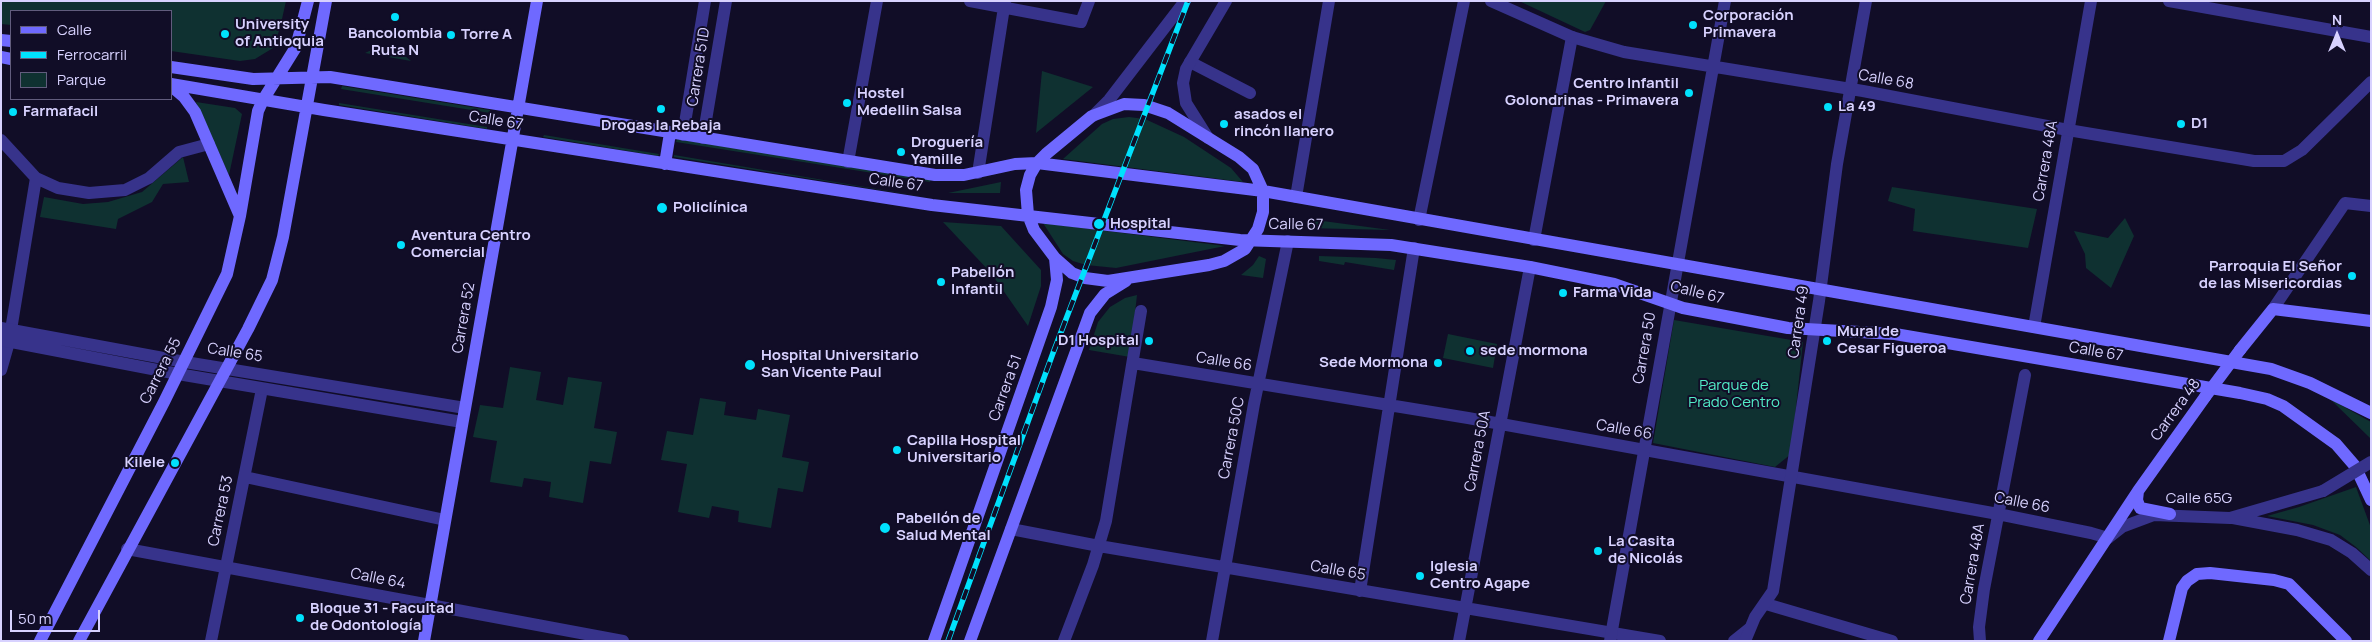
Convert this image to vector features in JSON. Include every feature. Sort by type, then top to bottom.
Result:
[{"type":"main road","points":[[277,78],[296,47],[308,1]]},
{"type":"main road","points":[[79,641],[263,299],[276,268],[326,1]]},
{"type":"main road","name":"Carrera 52","points":[[424,641],[537,1]]},
{"type":"main road","name":"Calle 67","points":[[172,66],[248,78],[330,77],[934,175],[978,172],[1015,164],[1037,163],[1263,191],[2271,370],[2310,383],[2371,413]]},
{"type":"main road","name":"Carrera 55","points":[[40,641],[185,362],[227,274],[240,216],[256,120],[263,100],[277,78]]},
{"type":"main road","name":"Calle 67","points":[[172,85],[880,198],[1252,240],[1383,244],[1414,248],[1530,267],[1620,285],[1669,304],[1701,312],[1788,328],[1895,334],[2230,391],[2267,399],[2294,414],[2342,450],[2356,466],[2371,500]]},
{"type":"main road","points":[[172,86],[184,97],[195,112],[240,216]]},
{"type":"main road","points":[[1144,104],[1168,113],[1208,138],[1253,169],[1263,191],[1263,212],[1252,240],[1244,249],[1224,261],[1130,279],[1108,281],[1085,278],[1072,272],[1055,258],[1034,230],[1028,215],[1026,190],[1030,175],[1037,163],[1092,116],[1116,106],[1144,104]]},
{"type":"main road","points":[[665,164],[677,134]]},
{"type":"main road","name":"Carrera 51","points":[[934,641],[1048,319],[1056,289],[1055,258]]},
{"type":"main road","points":[[970,641],[1090,313],[1105,294],[1130,279]]},
{"type":"main road","points":[[2273,309],[2371,320]]},
{"type":"main road","name":"Carrera 48","points":[[2039,641],[2138,491],[2205,397],[2273,309]]},
{"type":"main road","points":[[2138,491],[2137,500],[2140,508],[2170,514]]},
{"type":"main road","points":[[2169,641],[2182,588],[2187,580],[2198,574],[2210,573],[2274,580],[2289,584],[2346,641]]},
{"type":"street","name":"Carrera 51D","points":[[677,134],[705,1]]},
{"type":"street","name":"Carrera 51D","points":[[703,138],[726,1]]},
{"type":"street","points":[[848,162],[877,1]]},
{"type":"street","points":[[970,1],[1004,4],[1081,22],[1089,1]]},
{"type":"street","points":[[1092,116],[1114,94],[1186,1]]},
{"type":"street","points":[[1208,138],[1191,113],[1183,96],[1184,75],[1226,1]]},
{"type":"street","points":[[1296,197],[1329,1]]},
{"type":"street","points":[[1418,220],[1464,1]]},
{"type":"street","name":"Calle 68","points":[[1491,1],[1572,37],[1624,52],[1851,90],[2254,162],[2284,162],[2302,150],[2371,82]]},
{"type":"street","name":"Carrera 50","points":[[1610,637],[1725,1]]},
{"type":"street","name":"Carrera 49","points":[[1747,635],[1754,617],[1766,604],[1773,591],[1815,330],[1837,164],[1866,1]]},
{"type":"street","name":"Carrera 48A","points":[[2034,327],[2091,1]]},
{"type":"street","points":[[2169,1],[2371,37]]},
{"type":"street","points":[[978,172],[1004,4]]},
{"type":"street","points":[[1534,240],[1572,37]]},
{"type":"street","points":[[1190,62],[1250,93]]},
{"type":"street","points":[[1,140],[36,178],[58,188],[75,192],[109,193],[125,190],[149,178],[179,152],[209,144]]},
{"type":"street","points":[[1,370],[36,178]]},
{"type":"street","name":"Carrera 48","points":[[2273,309],[2345,203],[2371,206]]},
{"type":"street","name":"Carrera 50C","points":[[1212,641],[1224,568],[1288,241]]},
{"type":"street","points":[[1360,591],[1414,248]]},
{"type":"street","name":"Carrera 50A","points":[[1459,641],[1530,267]]},
{"type":"street","points":[[1064,641],[1100,546],[1141,311]]},
{"type":"street","name":"Calle 65","points":[[6,335],[226,368],[465,408]]},
{"type":"street","name":"Calle 65","points":[[6,335],[178,374],[462,422]]},
{"type":"street","name":"Calle 66","points":[[1133,363],[1500,424],[1998,514],[2108,538]]},
{"type":"street","name":"Carrera 48A","points":[[1980,641],[1980,616],[2025,375]]},
{"type":"street","name":"Carrera 53","points":[[211,641],[262,388]]},
{"type":"street","name":"Calle 65G","points":[[2108,538],[2122,527],[2154,516],[2170,514],[2230,518],[2323,491],[2371,462]]},
{"type":"street","points":[[244,477],[445,520]]},
{"type":"street","points":[[2230,518],[2320,536],[2344,547],[2371,570]]},
{"type":"street","name":"Calle 65","points":[[1011,529],[1465,609],[1610,637],[1660,641]]},
{"type":"street","name":"Calle 64","points":[[127,549],[623,641]]},
{"type":"street","points":[[1766,604],[1892,641]]},
{"type":"street","points":[[1734,641],[1747,635]]},
{"type":"green space","name":"University of Antioquia","points":[[1,1],[286,1],[273,48],[255,59],[240,61],[172,51],[172,10],[10,10],[10,25],[1,24]]},
{"type":"green space","points":[[1519,1],[1606,1],[1590,30],[1585,32]]},
{"type":"green space","points":[[378,47],[399,51],[411,61],[365,53]]},
{"type":"green space","points":[[1042,71],[1093,87],[1036,133]]},
{"type":"green space","points":[[342,86],[490,110],[490,113],[341,89]]},
{"type":"green space","points":[[196,102],[235,108],[242,114],[229,175]]},
{"type":"green space","points":[[339,103],[487,127],[487,129],[339,105]]},
{"type":"green space","points":[[1129,117],[1145,119],[1184,137],[1231,168],[1243,182],[1063,159],[1102,124],[1113,119]]},
{"type":"green space","points":[[544,135],[659,154],[658,156],[543,137]]},
{"type":"green space","points":[[677,139],[931,179],[930,182],[676,142]]},
{"type":"green space","points":[[674,155],[931,198],[674,157]]},
{"type":"green space","points":[[183,157],[189,182],[163,184],[152,202],[118,219],[116,229],[40,217],[44,197],[83,204],[108,202],[142,192]]},
{"type":"green space","points":[[1001,182],[1000,193],[948,193]]},
{"type":"green space","points":[[1892,187],[2037,209],[2028,248],[1913,231],[1915,209],[1888,201]]},
{"type":"green space","points":[[2125,218],[2134,236],[2111,288],[2086,268],[2085,254],[2074,231],[2108,238]]},
{"type":"green space","points":[[1308,219],[1390,230],[1306,228]]},
{"type":"green space","points":[[943,222],[1001,226],[1041,270],[1041,286],[1028,326],[991,273]]},
{"type":"green space","points":[[1043,223],[1225,246],[1116,268],[1086,265],[1073,261],[1063,254]]},
{"type":"green space","points":[[1259,256],[1266,259],[1263,278],[1241,275],[1253,265]]},
{"type":"green space","points":[[1319,256],[1396,260],[1394,270],[1345,262],[1344,265],[1319,261]]},
{"type":"green space","points":[[1137,295],[1130,357],[1089,350],[1098,322],[1110,307],[1125,298]]},
{"type":"green space","name":"Parque de Prado Centro","points":[[1674,320],[1803,342],[1791,454],[1775,467],[1653,443]]},
{"type":"green space","name":"sede mormona","points":[[1448,334],[1497,344],[1493,368],[1443,358]]},
{"type":"green space","points":[[510,367],[541,372],[536,400],[563,405],[568,377],[602,382],[594,428],[617,432],[611,464],[590,461],[583,503],[549,497],[551,482],[524,478],[522,487],[490,482],[497,441],[473,437],[480,405],[503,408]]},
{"type":"green space","points":[[700,398],[726,402],[724,415],[756,420],[758,409],[790,415],[782,457],[809,462],[803,492],[778,488],[771,528],[738,522],[739,511],[712,506],[709,518],[678,512],[687,464],[661,460],[667,431],[693,435]]},
{"type":"green space","points":[[2330,399],[2371,422],[2371,439],[2370,438]]},
{"type":"green space","points":[[2356,487],[2371,528],[2371,561],[2340,535],[2313,525],[2267,516],[2299,507]]},
{"type":"railway","points":[[948,641],[1053,353],[1188,1]]},
{"type":"place","name":"Bancolombia Ruta N","points":[[395,17]]},
{"type":"place","name":"Corporación Primavera","points":[[1693,25]]},
{"type":"place","name":"University of Antioquia","points":[[225,34]]},
{"type":"place","name":"Torre A","points":[[451,35]]},
{"type":"place","name":"Centro Infantil Golondrinas - Primavera","points":[[1689,93]]},
{"type":"place","name":"Hostel Medellin Salsa","points":[[847,103]]},
{"type":"place","name":"La 49","points":[[1828,107]]},
{"type":"place","name":"Drogas la Rebaja","points":[[661,109]]},
{"type":"place","name":"Farmafacil","points":[[13,112]]},
{"type":"place","name":"asados el rincón llanero","points":[[1224,124]]},
{"type":"place","name":"D1","points":[[2181,124]]},
{"type":"place","name":"Droguería Yamille","points":[[901,152]]},
{"type":"place","name":"Policlínica","points":[[662,208]]},
{"type":"place","name":"Hospital","points":[[1099,224]]},
{"type":"place","name":"Aventura Centro Comercial","points":[[401,245]]},
{"type":"place","name":"Parroquia El Señor de las Misericordias","points":[[2352,276]]},
{"type":"place","name":"Pabellón Infantil","points":[[941,282]]},
{"type":"place","name":"Farma Vida","points":[[1563,293]]},
{"type":"place","name":"D1 Hospital","points":[[1149,341]]},
{"type":"place","name":"Mural de Cesar Figueroa","points":[[1827,341]]},
{"type":"place","name":"sede mormona","points":[[1470,351]]},
{"type":"place","name":"Sede Mormona","points":[[1438,363]]},
{"type":"place","name":"Hospital Universitario San Vicente Paul","points":[[750,365]]},
{"type":"place","name":"Capilla Hospital Universitario","points":[[897,450]]},
{"type":"place","name":"Kilele","points":[[175,463]]},
{"type":"place","name":"Pabellón de Salud Mental","points":[[885,528]]},
{"type":"place","name":"La Casita de Nicolás","points":[[1598,551]]},
{"type":"place","name":"Iglesia Centro Agape","points":[[1420,576]]},
{"type":"place","name":"Bloque 31 - Facultad de Odontología","points":[[300,618]]}]
